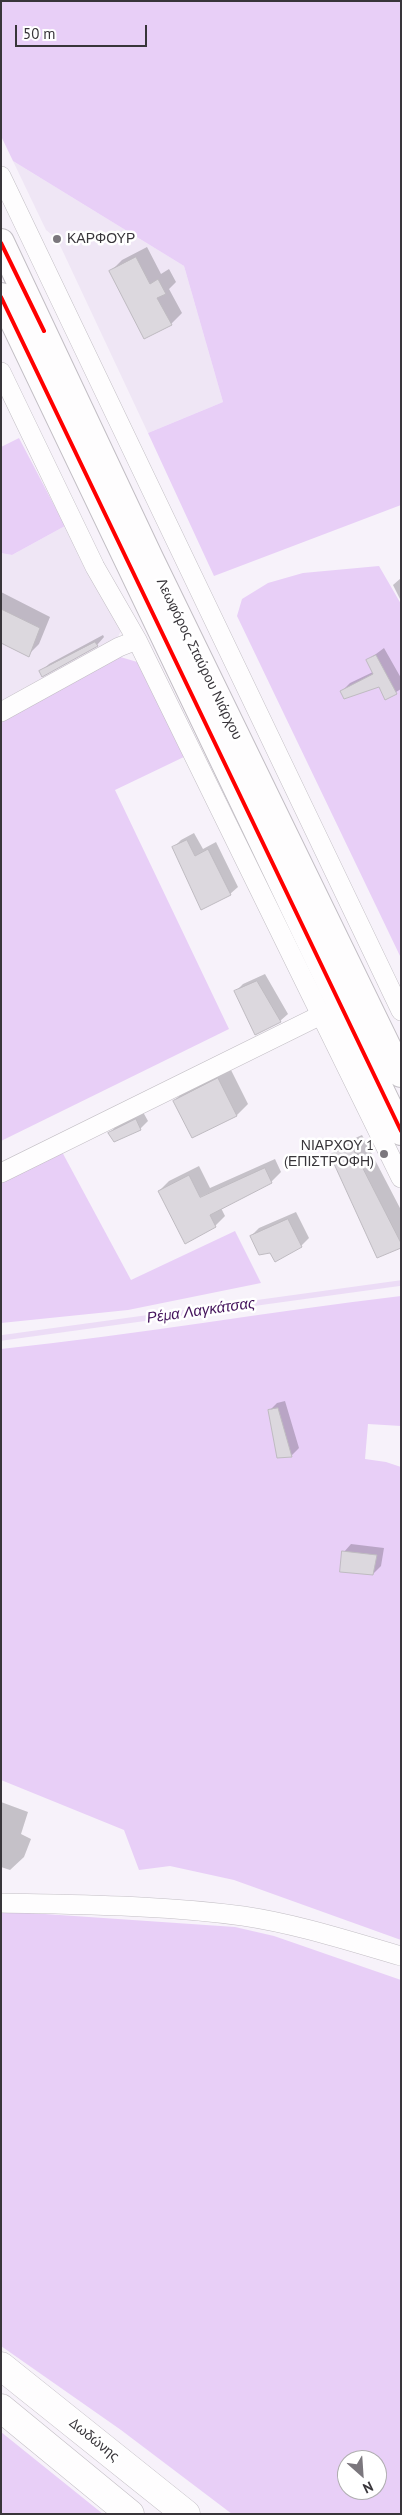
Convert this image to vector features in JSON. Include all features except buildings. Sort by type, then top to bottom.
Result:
[{"type":"main road","name":"Λεωφόρος Σταύρου Νιάρχου","points":[[1,242],[150,558],[401,1074]]},
{"type":"main road","name":"Λεωφόρος Σταύρου Νιάρχου","points":[[1,296],[401,1132]]},
{"type":"main road","name":"Δωδώνης","points":[[1,2366],[186,2514]]},
{"type":"main road","points":[[1,2408],[130,2514]]},
{"type":"street","points":[[1,176],[401,1011]]},
{"type":"street","points":[[1,372],[95,567],[136,640],[401,1178]]},
{"type":"street","points":[[1,712],[119,647],[136,640]]},
{"type":"street","points":[[1,1173],[321,1015]]},
{"type":"street","points":[[1,1903],[163,1909],[244,1917],[328,1935],[401,1956]]},
{"type":"shaded area","points":[[1,1],[401,1],[401,505],[214,576],[148,433],[223,402],[184,266],[13,161],[1,136]]},
{"type":"shaded area","points":[[13,161],[184,266],[223,402],[148,433],[57,239],[46,230]]},
{"type":"shaded area","points":[[19,438],[65,526],[12,555],[1,553],[1,447]]},
{"type":"shaded area","points":[[65,526],[121,631],[112,648],[1,706],[1,553],[12,555]]},
{"type":"shaded area","points":[[379,566],[401,604],[401,958],[237,616],[242,599],[268,583],[303,573]]},
{"type":"shaded area","points":[[117,656],[144,664],[188,755],[115,790],[229,1029],[1,1141],[1,718]]},
{"type":"shaded area","points":[[61,1150],[131,1280],[235,1231],[261,1283],[128,1310],[1,1323],[1,1179]]},
{"type":"shaded area","points":[[401,1296],[401,1426],[368,1424],[365,1459],[386,1462],[401,1467],[401,1940],[234,1880],[170,1866],[139,1870],[124,1830],[1,1780],[1,1349]]},
{"type":"shaded area","points":[[1,1911],[235,1927],[274,1936],[401,1980],[401,2514],[232,2514],[121,2430],[1,2346]]},
{"type":"shaded area","points":[[1,2432],[103,2514],[1,2514]]},
{"type":"waterway","name":"Ρέμα Λαγκάτσας","points":[[1,1338],[401,1283]]},
{"type":"transit line","points":[[1,243],[44,331]]},
{"type":"transit line","points":[[1,297],[401,1131]]},
{"type":"place","name":"ΚΑΡΦΟΥΡ","points":[[57,239]]},
{"type":"place","name":"ΝΙΑΡΧΟΥ 1 (ΕΠΙΣΤΡΟΦΗ)","points":[[384,1154]]}]
